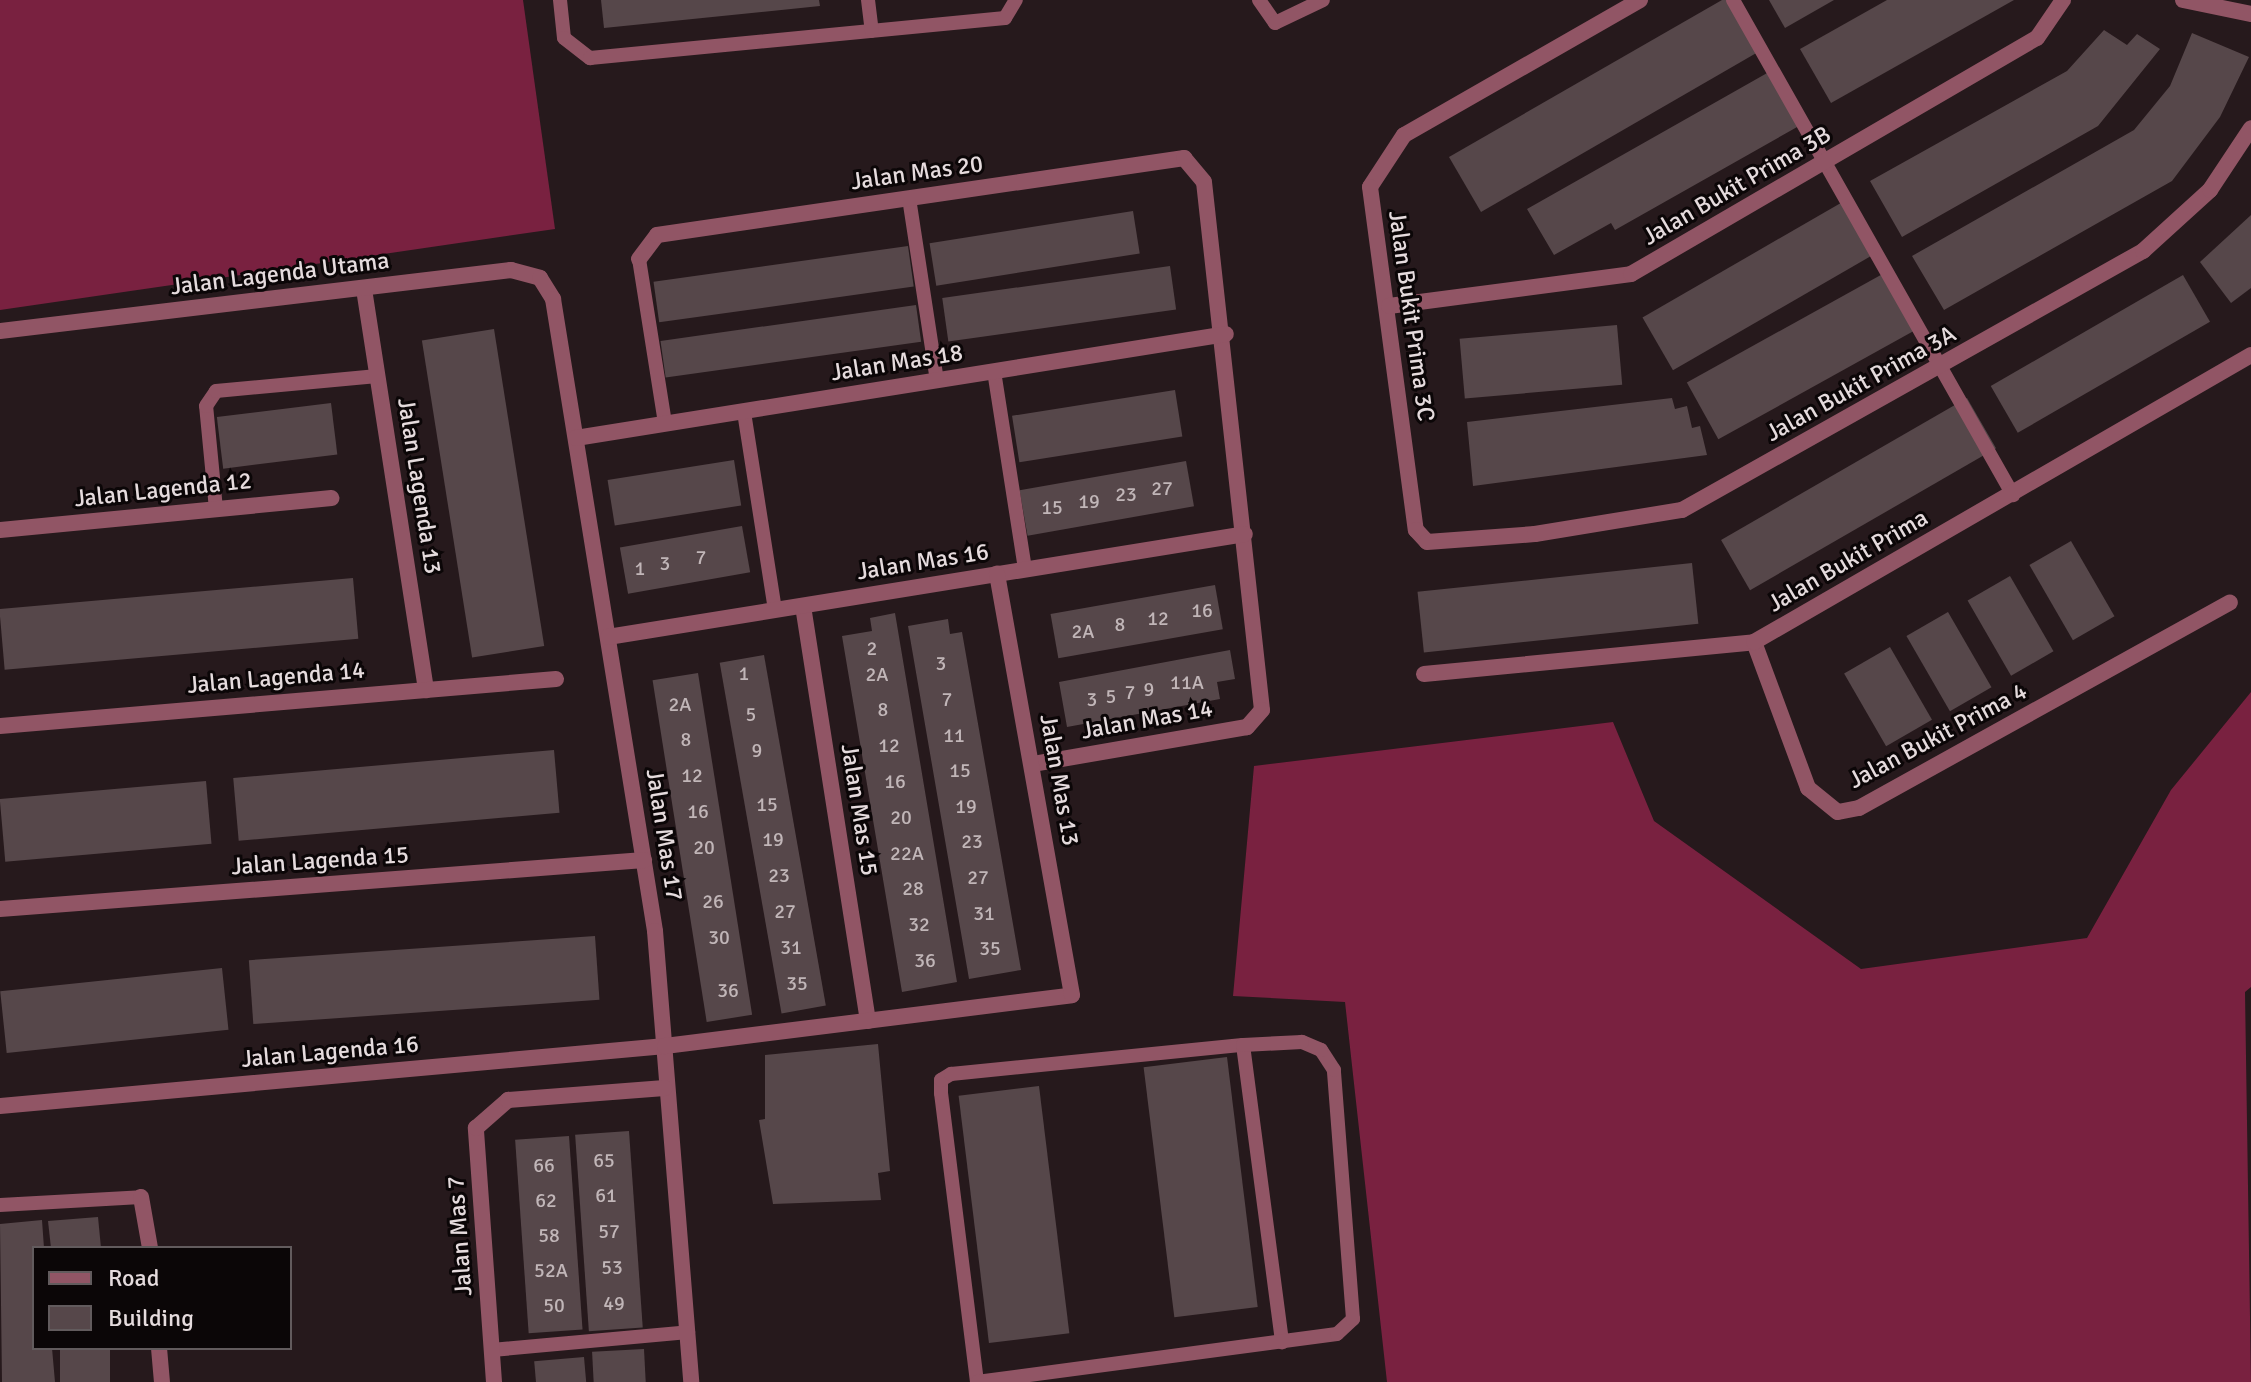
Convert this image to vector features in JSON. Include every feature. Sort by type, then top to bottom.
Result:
[{"type":"street","name":"Jalan Bukit Prima 3C","points":[[1427,542],[1416,530],[1389,306],[1370,187],[1404,135],[1640,0]]},
{"type":"street","name":"Jalan Bukit Prima 3B","points":[[1389,306],[1613,281],[1825,163],[2037,38],[2063,0]]},
{"type":"street","points":[[2183,0],[2251,14]]},
{"type":"street","name":"Jalan Bukit Prima 3A","points":[[1427,542],[1535,534],[1682,510],[2143,251],[2210,190],[2251,128]]},
{"type":"street","name":"Jalan Mas 20","points":[[639,259],[643,245],[657,235],[1184,158],[1204,182],[1226,334]]},
{"type":"street","name":"Jalan Lagenda Utama","points":[[0,331],[511,270],[540,278],[553,299]]},
{"type":"street","name":"Jalan Lagenda 13","points":[[364,289],[426,690]]},
{"type":"street","name":"Jalan Mas 17","points":[[553,299],[644,860],[665,1046],[665,1088],[691,1382]]},
{"type":"street","points":[[1226,334],[1245,534]]},
{"type":"street","name":"Jalan Mas 18","points":[[576,438],[1226,334]]},
{"type":"street","name":"Jalan Bukit Prima","points":[[1424,674],[1754,642],[2251,355]]},
{"type":"street","name":"Jalan Lagenda 12","points":[[0,530],[331,498]]},
{"type":"street","name":"Jalan Mas 16","points":[[608,637],[1245,534]]},
{"type":"street","name":"Jalan Mas 14","points":[[1032,764],[1247,727],[1262,710],[1245,534]]},
{"type":"street","name":"Jalan Mas 13","points":[[997,574],[1072,995]]},
{"type":"street","name":"Jalan Bukit Prima 4","points":[[1754,642],[1808,788],[1838,812],[1859,808],[2230,602]]},
{"type":"street","name":"Jalan Mas 15","points":[[803,606],[868,1021]]},
{"type":"street","name":"Jalan Lagenda 14","points":[[0,726],[556,679]]},
{"type":"street","name":"Jalan Lagenda 15","points":[[0,909],[644,860]]},
{"type":"street","name":"Jalan Lagenda 16","points":[[0,1106],[665,1046],[1072,995]]},
{"type":"street","name":"Jalan Mas 7","points":[[494,1382],[476,1128],[508,1100],[665,1088]]},
{"type":"street","points":[[141,1197],[150,1246]]},
{"type":"street","points":[[159,1350],[162,1382]]},
{"type":"lane","points":[[560,0],[564,38],[590,58],[1005,18],[1016,0]]},
{"type":"lane","points":[[868,0],[872,31]]},
{"type":"lane","points":[[1259,0],[1275,23],[1323,0]]},
{"type":"lane","points":[[1733,0],[2013,495]]},
{"type":"lane","points":[[909,198],[937,380]]},
{"type":"lane","points":[[639,259],[665,424]]},
{"type":"lane","points":[[994,371],[1025,570]]},
{"type":"lane","points":[[216,509],[206,406],[216,391],[377,376]]},
{"type":"lane","points":[[744,412],[775,610]]},
{"type":"lane","points":[[1302,1042],[1321,1050],[1334,1070],[1353,1319],[1337,1334],[977,1382],[941,1080],[1243,1045],[1302,1042]]},
{"type":"lane","points":[[1243,1045],[1282,1342]]},
{"type":"lane","points":[[0,1205],[141,1197]]},
{"type":"lane","points":[[492,1350],[688,1332]]},
{"type":"shaded area","points":[[0,0],[523,0],[555,229],[0,310]]},
{"type":"shaded area","points":[[2251,692],[2251,987],[2245,992],[2251,1382],[1387,1382],[1345,1002],[1233,996],[1254,766],[1613,722],[1654,821],[1861,969],[2087,938],[2171,790]]},
{"type":"building","points":[[601,0],[819,0],[820,6],[604,28]]},
{"type":"building","points":[[1722,0],[1737,0],[1765,48],[1481,212],[1449,157]]},
{"type":"building","points":[[1769,0],[1834,0],[1785,28]]},
{"type":"building","points":[[1887,0],[2014,0],[1831,103],[1800,49]]},
{"type":"building","points":[[2104,30],[2127,45],[2137,34],[2160,49],[2098,126],[1902,237],[1870,181],[2067,71]]},
{"type":"building","points":[[2192,33],[2249,57],[2220,117],[2172,181],[1944,310],[1912,256],[2134,130],[2170,86]]},
{"type":"building","points":[[1776,68],[1806,122],[1615,230],[1611,223],[1554,255],[1527,209]]},
{"type":"building","points":[[1846,200],[1876,253],[1673,370],[1642,318]]},
{"type":"building","points":[[1133,211],[1140,253],[936,286],[930,243]]},
{"type":"building","points":[[2251,215],[2251,288],[2231,303],[2200,262]]},
{"type":"building","points":[[908,246],[914,287],[659,322],[654,282]]},
{"type":"building","points":[[1170,266],[1176,310],[948,342],[942,298]]},
{"type":"building","points":[[1888,271],[1920,328],[1718,439],[1687,383]]},
{"type":"building","points":[[2183,275],[2210,322],[2018,433],[1991,386]]},
{"type":"building","points":[[916,305],[921,342],[666,378],[661,341]]},
{"type":"building","points":[[1617,325],[1622,385],[1465,399],[1460,339]]},
{"type":"building","points":[[494,329],[544,646],[472,657],[422,340]]},
{"type":"building","points":[[1175,390],[1182,436],[1019,462],[1012,416]]},
{"type":"building","points":[[1672,398],[1675,409],[1687,406],[1692,428],[1700,426],[1707,455],[1473,486],[1467,422]]},
{"type":"building","points":[[1967,398],[1996,448],[1750,590],[1721,540]]},
{"type":"building","points":[[331,403],[337,455],[223,469],[217,417]]},
{"type":"building","points":[[734,460],[741,505],[615,525],[608,480]]},
{"type":"building","points":[[1186,461],[1194,506],[1028,536],[1020,490]]},
{"type":"building","points":[[742,526],[750,572],[628,594],[620,548]]},
{"type":"building","points":[[2071,541],[2114,616],[2073,640],[2029,565]]},
{"type":"building","points":[[1692,563],[1698,624],[1424,653],[1418,592]]},
{"type":"building","points":[[2010,576],[2054,651],[2011,676],[1968,600]]},
{"type":"building","points":[[353,578],[358,639],[5,670],[0,609]]},
{"type":"building","points":[[1215,585],[1223,629],[1058,658],[1051,614]]},
{"type":"building","points":[[1948,612],[1992,687],[1950,711],[1906,636]]},
{"type":"building","points":[[895,613],[957,982],[902,992],[842,636],[872,631],[870,618]]},
{"type":"building","points":[[948,619],[950,634],[962,632],[1021,970],[969,979],[908,626]]},
{"type":"building","points":[[1890,647],[1932,720],[1886,746],[1844,674]]},
{"type":"building","points":[[1230,650],[1235,679],[1217,682],[1220,699],[1067,727],[1059,682]]},
{"type":"building","points":[[764,655],[826,1006],[782,1013],[720,663]]},
{"type":"building","points":[[698,673],[752,1015],[707,1022],[653,680]]},
{"type":"building","points":[[554,750],[559,813],[239,841],[233,778]]},
{"type":"building","points":[[206,781],[211,844],[5,862],[0,799]]},
{"type":"building","points":[[595,936],[599,1000],[253,1024],[249,960]]},
{"type":"building","points":[[222,968],[228,1030],[7,1053],[0,991]]},
{"type":"building","points":[[878,1044],[890,1171],[878,1173],[881,1200],[773,1204],[759,1120],[765,1119],[765,1055]]},
{"type":"building","points":[[1227,1057],[1258,1307],[1174,1317],[1144,1067]]},
{"type":"building","points":[[1039,1086],[1069,1333],[989,1343],[959,1096]]},
{"type":"building","points":[[629,1131],[643,1328],[589,1331],[575,1135]]},
{"type":"building","points":[[569,1136],[583,1330],[529,1333],[515,1140]]},
{"type":"building","points":[[98,1217],[101,1246],[51,1246],[48,1221]]},
{"type":"building","points":[[42,1220],[44,1246],[32,1246],[32,1350],[52,1350],[55,1382],[2,1382],[0,1224]]},
{"type":"building","points":[[644,1349],[646,1382],[594,1382],[592,1352]]},
{"type":"building","points":[[60,1350],[110,1350],[110,1382],[60,1382]]},
{"type":"building","points":[[584,1357],[586,1382],[536,1382],[534,1361]]}]
